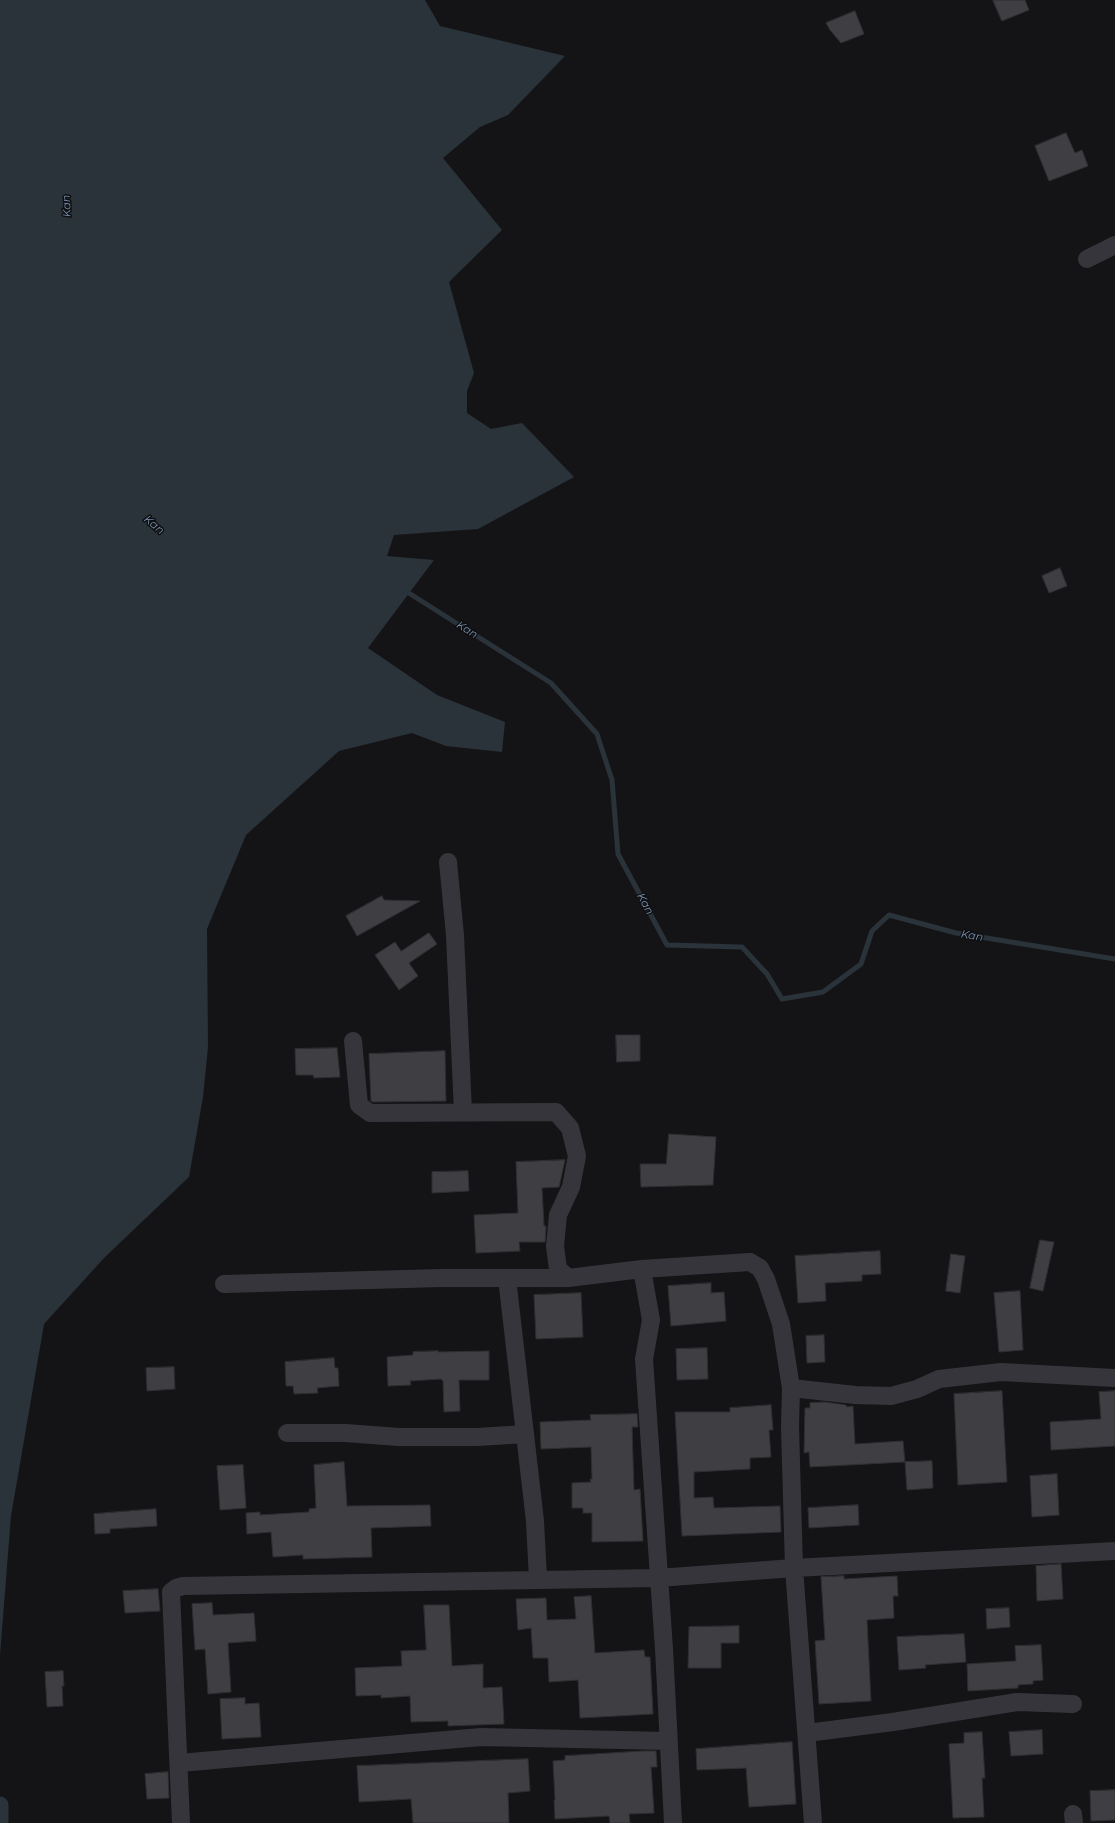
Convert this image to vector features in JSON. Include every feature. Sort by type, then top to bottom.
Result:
[{"type":"street","points":[[1086,259],[1115,245]]},
{"type":"street","points":[[448,862],[455,935],[463,1112]]},
{"type":"street","points":[[353,1041],[359,1105],[370,1113],[556,1112],[570,1128],[577,1156],[571,1187],[558,1215],[555,1246],[558,1269],[568,1278]]},
{"type":"street","points":[[224,1284],[568,1278],[642,1269],[750,1262],[760,1268],[766,1279],[780,1324],[791,1388],[790,1427],[794,1568],[813,1823]]},
{"type":"street","points":[[642,1269],[651,1320],[644,1359],[664,1649],[673,1823]]},
{"type":"street","points":[[507,1278],[535,1521],[538,1579]]},
{"type":"street","points":[[791,1388],[856,1395],[891,1396],[917,1389],[939,1378],[1001,1372],[1115,1378]]},
{"type":"street","points":[[287,1433],[345,1433],[399,1437],[478,1437],[525,1434]]},
{"type":"street","points":[[181,1823],[171,1592],[176,1588],[184,1586],[658,1578],[794,1568],[1115,1551]]},
{"type":"street","points":[[807,1733],[893,1722],[1017,1702],[1073,1704]]},
{"type":"street","points":[[179,1763],[481,1737],[668,1741]]},
{"type":"water","points":[[0,0],[425,0],[440,26],[565,56],[508,115],[480,127],[443,158],[502,230],[449,282],[474,373],[467,391],[467,413],[491,429],[522,423],[574,477],[478,529],[394,535],[387,556],[434,560],[368,648],[437,695],[505,722],[502,752],[446,746],[412,733],[339,751],[246,835],[207,929],[208,1047],[203,1097],[189,1177],[105,1257],[44,1324],[11,1516],[0,1655]]},
{"type":"building","points":[[993,0],[1025,0],[1029,10],[1002,21]]},
{"type":"building","points":[[855,11],[864,34],[841,43],[826,23]]},
{"type":"building","points":[[1066,133],[1075,153],[1082,150],[1088,166],[1049,181],[1035,146]]},
{"type":"building","points":[[1060,568],[1067,586],[1049,593],[1042,576]]},
{"type":"building","points":[[382,896],[384,900],[420,901],[357,936],[346,916]]},
{"type":"building","points":[[429,933],[437,944],[409,963],[418,976],[399,990],[375,955],[395,942],[401,951]]},
{"type":"building","points":[[616,1035],[640,1035],[640,1061],[617,1062]]},
{"type":"building","points":[[337,1048],[340,1077],[314,1078],[313,1075],[296,1075],[295,1049]]},
{"type":"building","points":[[445,1051],[446,1101],[371,1101],[369,1054]]},
{"type":"building","points":[[669,1134],[716,1137],[713,1185],[641,1187],[640,1164],[666,1164]]},
{"type":"building","points":[[565,1160],[559,1187],[542,1188],[544,1226],[546,1226],[545,1242],[519,1242],[520,1251],[476,1253],[474,1215],[518,1213],[516,1162]]},
{"type":"building","points":[[468,1171],[469,1191],[432,1193],[432,1172]]},
{"type":"building","points":[[1040,1240],[1054,1242],[1043,1291],[1030,1288]]},
{"type":"building","points":[[880,1251],[881,1274],[862,1275],[862,1281],[825,1283],[826,1301],[798,1303],[795,1256]]},
{"type":"building","points":[[951,1254],[965,1256],[960,1293],[946,1291]]},
{"type":"building","points":[[711,1283],[711,1293],[724,1292],[726,1321],[671,1326],[668,1286]]},
{"type":"building","points":[[1020,1291],[1023,1350],[999,1352],[994,1293]]},
{"type":"building","points":[[581,1293],[583,1337],[536,1339],[534,1295]]},
{"type":"building","points":[[824,1335],[825,1362],[807,1363],[806,1336]]},
{"type":"building","points":[[707,1348],[708,1379],[677,1380],[676,1349]]},
{"type":"building","points":[[489,1351],[489,1380],[459,1380],[460,1411],[444,1412],[443,1381],[441,1379],[410,1381],[411,1385],[388,1386],[387,1357],[413,1355],[413,1352]]},
{"type":"building","points":[[334,1358],[335,1368],[338,1368],[339,1386],[317,1388],[318,1393],[294,1394],[293,1386],[286,1386],[285,1362]]},
{"type":"building","points":[[174,1367],[175,1389],[147,1391],[146,1368]]},
{"type":"building","points":[[1002,1391],[1007,1482],[958,1485],[954,1394]]},
{"type":"building","points":[[1115,1391],[1115,1446],[1051,1450],[1050,1422],[1101,1419],[1099,1392]]},
{"type":"building","points":[[825,1402],[846,1405],[847,1407],[853,1406],[855,1444],[903,1441],[905,1462],[810,1467],[809,1452],[804,1453],[805,1408],[810,1408],[810,1403]]},
{"type":"building","points":[[771,1405],[773,1430],[769,1430],[771,1457],[750,1458],[750,1469],[694,1472],[694,1498],[713,1497],[714,1508],[780,1506],[781,1532],[682,1536],[675,1412],[730,1412],[730,1408]]},
{"type":"building","points":[[637,1414],[638,1427],[632,1427],[634,1490],[640,1489],[643,1541],[592,1542],[592,1513],[583,1513],[583,1508],[572,1508],[572,1483],[591,1482],[590,1479],[592,1479],[591,1447],[541,1449],[540,1422],[591,1420],[590,1415]]},
{"type":"building","points":[[932,1461],[933,1488],[907,1490],[905,1462]]},
{"type":"building","points":[[344,1462],[347,1506],[430,1505],[431,1526],[371,1528],[372,1557],[303,1559],[303,1555],[273,1557],[271,1532],[247,1534],[246,1513],[260,1512],[260,1515],[309,1512],[309,1509],[316,1508],[314,1465]]},
{"type":"building","points":[[243,1465],[246,1508],[220,1510],[217,1466]]},
{"type":"building","points":[[1057,1474],[1059,1515],[1032,1517],[1030,1476]]},
{"type":"building","points":[[858,1505],[859,1525],[809,1528],[808,1508]]},
{"type":"building","points":[[156,1509],[157,1526],[110,1529],[110,1533],[95,1534],[94,1514]]},
{"type":"building","points":[[1061,1564],[1063,1599],[1037,1601],[1036,1566]]},
{"type":"building","points":[[844,1576],[844,1579],[897,1576],[898,1596],[893,1596],[894,1618],[867,1620],[871,1701],[819,1704],[815,1641],[825,1640],[821,1577]]},
{"type":"building","points":[[158,1589],[160,1611],[125,1613],[123,1591]]},
{"type":"building","points":[[591,1596],[595,1653],[644,1650],[645,1657],[650,1657],[653,1714],[580,1718],[578,1680],[549,1682],[548,1658],[533,1658],[531,1628],[518,1630],[516,1599],[546,1598],[547,1620],[576,1619],[574,1597]]},
{"type":"building","points":[[212,1603],[213,1615],[254,1613],[256,1641],[228,1643],[231,1692],[208,1694],[205,1649],[195,1650],[192,1604]]},
{"type":"building","points":[[424,1605],[449,1605],[452,1666],[483,1664],[483,1688],[502,1687],[504,1724],[448,1726],[448,1721],[411,1722],[410,1696],[381,1698],[381,1695],[356,1696],[355,1668],[402,1666],[401,1651],[426,1650]]},
{"type":"building","points":[[1009,1608],[1010,1627],[987,1629],[986,1609]]},
{"type":"building","points":[[739,1626],[739,1643],[721,1643],[721,1668],[688,1668],[689,1627]]},
{"type":"building","points":[[964,1634],[966,1662],[925,1665],[926,1668],[899,1670],[897,1637]]},
{"type":"building","points":[[1041,1645],[1043,1680],[1033,1681],[1033,1684],[1018,1685],[1018,1688],[968,1691],[967,1664],[1016,1661],[1015,1646]]},
{"type":"building","points":[[63,1671],[63,1706],[47,1707],[45,1672]]},
{"type":"building","points":[[245,1698],[245,1704],[259,1703],[261,1737],[222,1739],[220,1699]]},
{"type":"building","points":[[1042,1730],[1043,1754],[1011,1756],[1009,1732]]},
{"type":"building","points":[[982,1732],[985,1778],[982,1778],[984,1817],[953,1818],[949,1744],[964,1743],[964,1733]]},
{"type":"building","points":[[792,1742],[796,1804],[749,1807],[746,1768],[697,1770],[696,1749]]},
{"type":"building","points":[[656,1751],[657,1767],[651,1767],[654,1813],[629,1814],[630,1823],[610,1823],[609,1816],[555,1819],[553,1761],[565,1760],[565,1756]]},
{"type":"building","points":[[528,1759],[530,1791],[508,1793],[509,1823],[413,1823],[411,1799],[359,1802],[357,1766]]},
{"type":"building","points":[[168,1772],[169,1798],[147,1799],[145,1774]]},
{"type":"building","points":[[1115,1790],[1115,1820],[1091,1821],[1090,1791]]},
{"type":"waterway","name":"Kan","points":[[404,590],[551,683],[597,734],[612,780],[618,854],[667,945],[742,947],[767,974],[782,999],[823,992],[861,964],[872,931],[889,915],[956,933],[1115,959]]},
{"type":"waterway","points":[[0,1805],[0,1823]]}]
